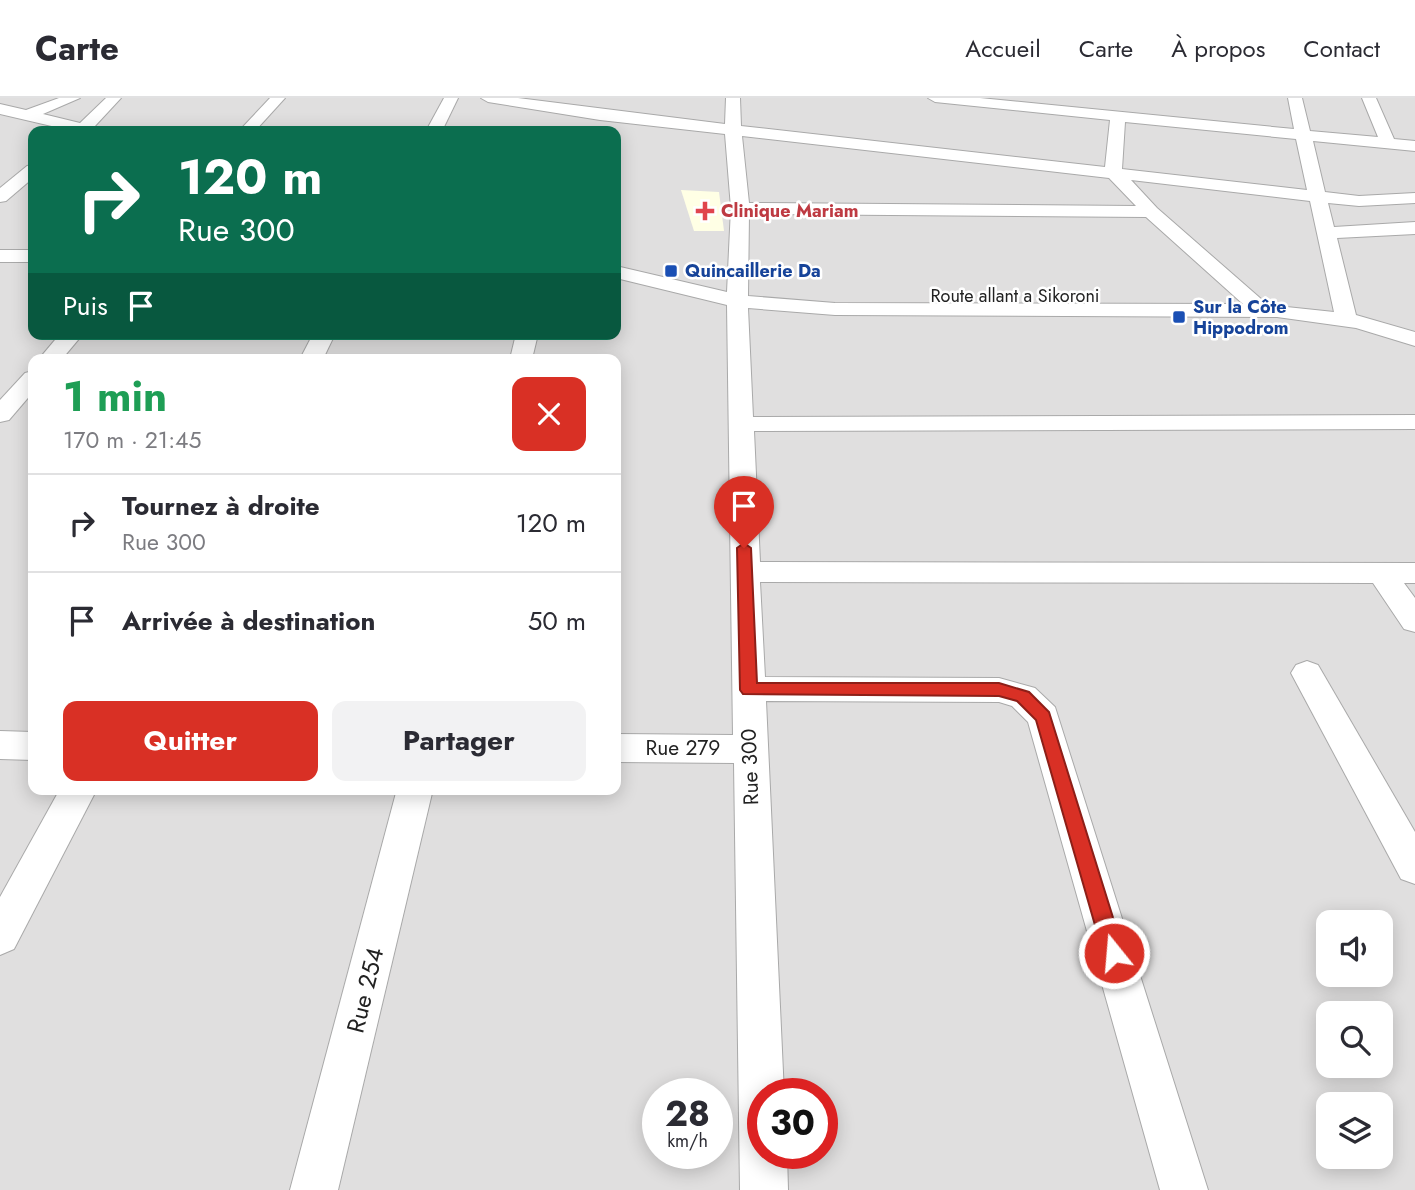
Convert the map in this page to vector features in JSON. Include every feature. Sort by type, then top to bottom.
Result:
[{"type":"street","points":[[27,115],[73,98]]},
{"type":"street","points":[[91,126],[114,98]]},
{"type":"street","points":[[252,126],[278,98]]},
{"type":"street","points":[[437,126],[451,98]]},
{"type":"street","points":[[488,98],[733,130],[1359,201],[1415,198]]},
{"type":"street","name":"Rue 300","points":[[733,98],[740,208],[737,296],[740,424],[760,1078]]},
{"type":"street","points":[[935,98],[1415,146]]},
{"type":"street","points":[[1295,98],[1345,314]]},
{"type":"street","points":[[1369,98],[1388,143]]},
{"type":"street","points":[[0,109],[72,126]]},
{"type":"street","points":[[596,126],[600,114]]},
{"type":"street","points":[[1118,116],[1113,172],[1151,212],[1255,304]]},
{"type":"street","points":[[0,118],[32,126]]},
{"type":"street","points":[[0,197],[28,174]]},
{"type":"street","points":[[740,208],[1151,212]]},
{"type":"street","points":[[1326,233],[1415,228]]},
{"type":"street","points":[[0,256],[28,256]]},
{"type":"street","points":[[621,263],[737,296]]},
{"type":"street","points":[[621,273],[737,296],[835,309],[1255,304],[1415,325]]},
{"type":"street","points":[[1345,314],[1415,339]]},
{"type":"street","points":[[54,354],[67,340]]},
{"type":"street","points":[[0,415],[28,384]]},
{"type":"street","points":[[740,424],[1415,422]]},
{"type":"street","points":[[745,572],[1415,573]]},
{"type":"street","points":[[1381,573],[1415,621]]},
{"type":"street","points":[[1307,673],[1415,867]]},
{"type":"street","points":[[749,690],[999,690],[1023,697],[1043,716],[1184,1190]]},
{"type":"street","points":[[0,745],[28,746]]},
{"type":"street","name":"Rue 279","points":[[621,748],[749,749]]},
{"type":"street","points":[[0,936],[76,795]]},
{"type":"street","name":"Rue 254","points":[[314,1190],[413,795]]},
{"type":"street","name":"Rue 300","points":[[763,1169],[764,1190]]},
{"type":"shaded area","points":[[0,98],[1415,98],[1415,1190],[0,1190]]},
{"type":"shaded area","name":"Clinique Mariam","points":[[681,190],[719,192],[724,231],[694,231]]},
{"type":"place","name":"Clinique Mariam","points":[[705,211]]},
{"type":"place","name":"Quincaillerie Da","points":[[671,271]]},
{"type":"place","name":"Sur la Côte Hippodrom","points":[[1179,317]]},
{"type":"route","points":[[744,548],[749,690],[999,690],[1023,697],[1043,716],[1114,953]]}]
